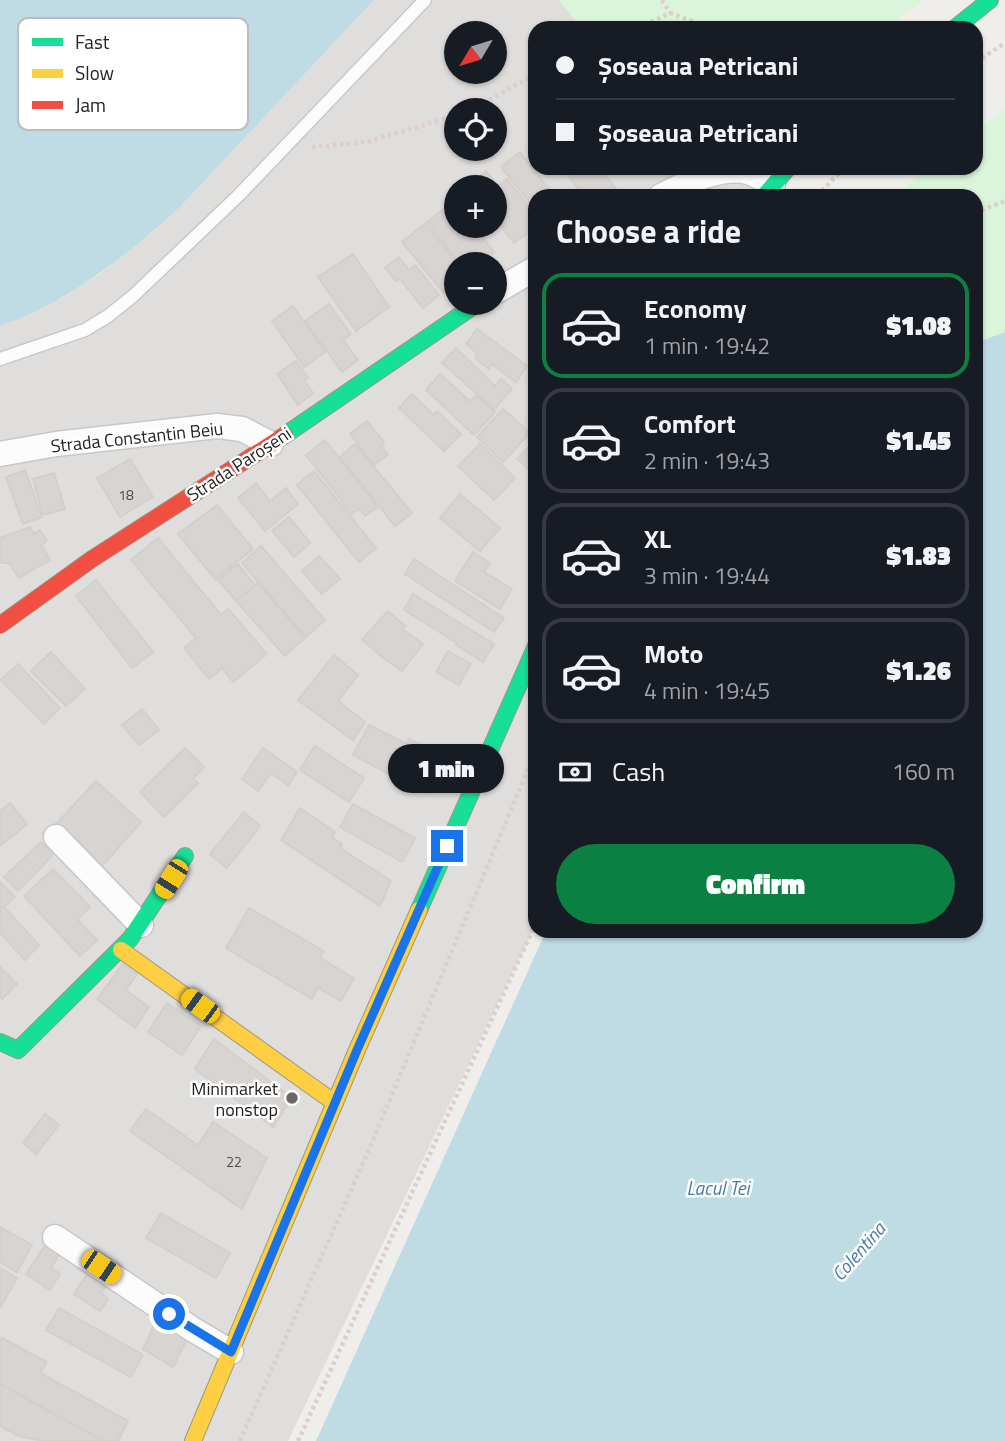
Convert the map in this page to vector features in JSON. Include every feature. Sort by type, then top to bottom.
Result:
[{"type":"street","points":[[964,21],[984,6],[1005,1]]},
{"type":"street","points":[[682,189],[713,175]]},
{"type":"street","points":[[755,175],[775,183]]},
{"type":"street","points":[[507,285],[528,273]]},
{"type":"street","name":"Strada Paroșeni","points":[[0,625],[92,559],[271,444],[460,315]]},
{"type":"street","name":"Strada Constantin Beiu","points":[[0,454],[55,444],[217,426],[242,429],[271,444]]},
{"type":"street","points":[[193,1441],[335,1103],[528,664]]},
{"type":"street","points":[[56,837],[141,925]]},
{"type":"street","points":[[0,1042],[18,1050],[121,950],[141,925],[185,856]]},
{"type":"street","points":[[121,950],[335,1103]]},
{"type":"street","points":[[55,1237],[231,1352]]},
{"type":"lane","points":[[0,359],[85,330],[108,316],[160,272],[425,0]]},
{"type":"path","points":[[662,0],[670,13],[692,21]]},
{"type":"path","points":[[653,21],[670,13]]},
{"type":"path","points":[[983,58],[1005,44]]},
{"type":"path","points":[[493,98],[528,78]]},
{"type":"path","points":[[280,150],[366,142],[444,119]]},
{"type":"path","points":[[824,189],[837,175]]},
{"type":"path","points":[[983,210],[1005,201]]},
{"type":"path","points":[[240,1441],[370,1147],[528,769]]},
{"type":"path","points":[[298,1441],[529,938]]},
{"type":"shaded area","points":[[374,0],[641,0],[654,21],[528,21],[528,175],[750,175],[759,189],[528,189],[529,938],[288,1441],[0,1441],[0,326],[64,297],[98,275],[178,209]]},
{"type":"shaded area","points":[[216,963],[324,1030],[307,1066],[197,989]]},
{"type":"green space","points":[[559,0],[924,0],[896,21],[576,21]]},
{"type":"green space","points":[[1005,109],[1005,332],[983,341],[983,189],[903,189],[919,175],[983,175],[983,126]]},
{"type":"water","points":[[0,0],[374,0],[158,227],[116,261],[72,291],[0,326]]},
{"type":"water","name":"Lacul Tei","points":[[1005,332],[1005,1441],[316,1441],[543,938],[983,938],[983,340]]},
{"type":"building","points":[[520,152],[528,162],[528,175],[538,175],[549,189],[528,189],[528,201],[501,167]]},
{"type":"building","points":[[567,175],[605,175],[616,189],[578,189]]},
{"type":"building","points":[[507,179],[528,206],[528,233],[514,243],[507,234]]},
{"type":"building","points":[[444,209],[444,238],[483,238],[494,252],[451,252],[427,222]]},
{"type":"building","points":[[425,224],[448,252],[444,252],[444,293],[402,242]]},
{"type":"building","points":[[353,254],[389,307],[356,331],[318,277]]},
{"type":"building","points":[[399,257],[409,270],[415,265],[439,295],[423,308],[400,279],[396,281],[385,268]]},
{"type":"building","points":[[329,304],[351,334],[343,340],[358,360],[342,372],[305,321]]},
{"type":"building","points":[[293,306],[325,352],[304,367],[272,321]]},
{"type":"building","points":[[477,329],[527,366],[516,382],[492,364],[489,369],[475,358],[478,354],[466,344]]},
{"type":"building","points":[[456,348],[495,386],[501,379],[512,389],[494,409],[442,363]]},
{"type":"building","points":[[296,361],[308,378],[304,380],[313,393],[298,405],[277,374]]},
{"type":"building","points":[[440,374],[470,401],[476,395],[495,412],[474,435],[426,390]]},
{"type":"building","points":[[412,394],[434,415],[437,411],[461,434],[444,451],[399,408]]},
{"type":"building","points":[[503,409],[528,431],[528,435],[503,462],[477,437]]},
{"type":"building","points":[[367,421],[384,442],[381,445],[388,455],[374,465],[350,434]]},
{"type":"building","points":[[325,440],[378,507],[365,516],[359,509],[352,514],[306,455]]},
{"type":"building","points":[[355,444],[412,513],[395,526],[340,457]]},
{"type":"building","points":[[480,444],[515,478],[494,500],[458,466]]},
{"type":"building","points":[[528,447],[528,468],[517,459]]},
{"type":"building","points":[[130,459],[153,497],[120,517],[97,478]]},
{"type":"building","points":[[25,470],[42,517],[23,524],[6,477]]},
{"type":"building","points":[[314,471],[376,548],[359,562],[297,485]]},
{"type":"building","points":[[54,473],[65,509],[43,515],[33,479]]},
{"type":"building","points":[[256,483],[270,501],[286,488],[298,504],[265,531],[238,498]]},
{"type":"building","points":[[460,494],[500,528],[480,551],[440,518]]},
{"type":"building","points":[[217,505],[253,549],[215,579],[178,534]]},
{"type":"building","points":[[289,517],[310,543],[294,557],[272,531]]},
{"type":"building","points":[[30,527],[34,534],[40,530],[47,541],[41,545],[50,560],[19,578],[9,563],[2,563],[0,559],[0,538]]},
{"type":"building","points":[[158,538],[221,615],[228,609],[267,654],[233,682],[222,668],[209,679],[184,648],[196,638],[131,560]]},
{"type":"building","points":[[261,546],[325,620],[306,637],[242,563]]},
{"type":"building","points":[[473,552],[490,563],[484,572],[512,589],[500,609],[455,581]]},
{"type":"building","points":[[319,556],[340,579],[322,594],[302,571]]},
{"type":"building","points":[[414,559],[504,618],[494,632],[405,574]]},
{"type":"building","points":[[238,564],[255,585],[236,601],[218,580]]},
{"type":"building","points":[[96,580],[153,652],[132,668],[76,596]]},
{"type":"building","points":[[258,583],[305,638],[285,656],[236,601]]},
{"type":"building","points":[[413,594],[494,644],[483,662],[404,610]]},
{"type":"building","points":[[388,611],[405,626],[402,629],[423,644],[402,671],[362,640]]},
{"type":"building","points":[[448,651],[471,664],[459,685],[436,672]]},
{"type":"building","points":[[51,652],[85,689],[66,706],[31,671]]},
{"type":"building","points":[[334,655],[358,675],[338,701],[365,722],[353,740],[298,700]]},
{"type":"building","points":[[18,664],[60,708],[44,724],[1,680]]},
{"type":"building","points":[[142,709],[159,730],[139,745],[122,725]]},
{"type":"building","points":[[369,725],[407,744],[409,739],[429,749],[426,754],[441,761],[425,793],[353,755]]},
{"type":"building","points":[[315,746],[364,778],[349,802],[300,770]]},
{"type":"building","points":[[185,748],[204,767],[193,779],[198,783],[164,817],[140,792]]},
{"type":"building","points":[[263,748],[297,772],[288,785],[271,773],[258,791],[242,779]]},
{"type":"building","points":[[96,781],[141,822],[102,866],[56,824]]},
{"type":"building","points":[[10,803],[27,824],[0,846],[0,811]]},
{"type":"building","points":[[353,804],[415,838],[402,862],[340,827]]},
{"type":"building","points":[[300,808],[335,832],[332,838],[342,844],[340,848],[391,881],[380,906],[281,840]]},
{"type":"building","points":[[244,812],[260,826],[227,868],[210,854]]},
{"type":"building","points":[[41,842],[53,855],[18,891],[4,877]]},
{"type":"building","points":[[53,869],[90,907],[77,919],[97,940],[80,956],[24,896]]},
{"type":"building","points":[[0,882],[15,897],[4,907],[39,945],[25,960],[0,933]]},
{"type":"building","points":[[249,908],[324,951],[320,958],[354,978],[341,1001],[318,988],[312,999],[226,948]]},
{"type":"building","points":[[123,964],[137,974],[126,990],[149,1007],[135,1028],[97,999]]},
{"type":"building","points":[[0,967],[17,984],[2,999],[0,996]]},
{"type":"building","points":[[167,1003],[201,1026],[182,1055],[148,1032]]},
{"type":"building","points":[[214,1039],[292,1098],[273,1127],[195,1069]]},
{"type":"building","points":[[146,1109],[198,1145],[213,1122],[267,1158],[242,1209],[130,1131]]},
{"type":"building","points":[[45,1114],[59,1125],[36,1154],[23,1143]]},
{"type":"building","points":[[161,1213],[230,1253],[216,1278],[146,1238]]},
{"type":"building","points":[[0,1227],[32,1245],[17,1272],[0,1262]]},
{"type":"building","points":[[48,1241],[62,1250],[51,1268],[60,1274],[50,1290],[26,1274]]},
{"type":"building","points":[[0,1268],[17,1278],[0,1308]]},
{"type":"building","points":[[91,1269],[109,1281],[101,1293],[108,1299],[100,1311],[74,1294]]},
{"type":"building","points":[[59,1308],[143,1355],[131,1377],[46,1330]]},
{"type":"building","points":[[159,1314],[189,1335],[173,1367],[143,1349]]},
{"type":"building","points":[[2,1338],[47,1362],[40,1373],[128,1421],[118,1441],[103,1441],[0,1384]]},
{"type":"building","points":[[0,1384],[103,1441],[42,1441],[19,1436],[0,1426]]},
{"type":"traffic: fast","points":[[964,21],[990,0]]},
{"type":"traffic: fast","points":[[770,189],[782,175]]},
{"type":"traffic: fast","points":[[285,435],[460,315]]},
{"type":"traffic: fast","points":[[419,910],[528,664]]},
{"type":"traffic: fast","points":[[0,1042],[18,1050],[130,939],[185,856]]},
{"type":"traffic: slow","points":[[193,1441],[357,1050],[419,910]]},
{"type":"traffic: slow","points":[[121,950],[335,1103]]},
{"type":"traffic: jam","points":[[0,625],[92,559],[285,435]]},
{"type":"place","name":"Minimarket nonstop","points":[[292,1098]]},
{"type":"route","points":[[169,1314],[231,1352],[357,1050],[447,846]]},
{"type":"water label","name":"Colentina","points":[[858,1251]]}]
